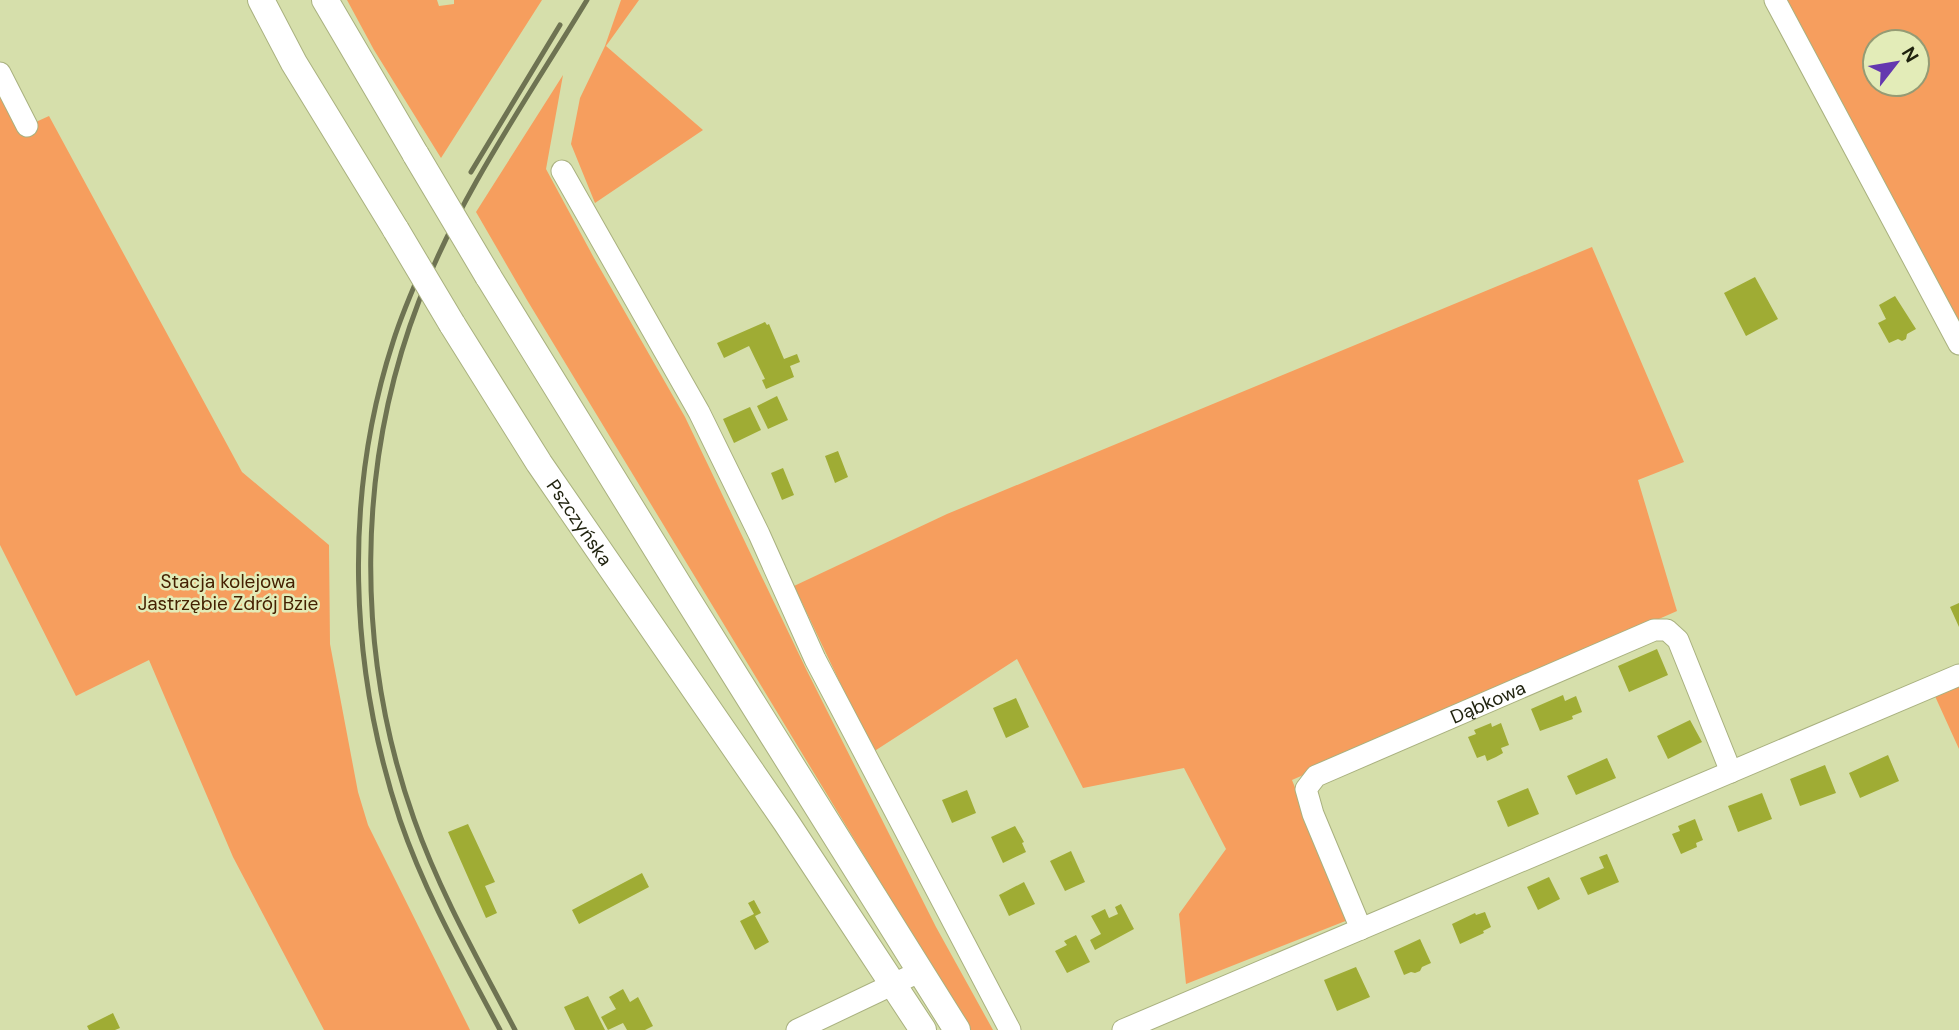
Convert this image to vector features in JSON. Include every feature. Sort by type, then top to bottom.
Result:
[{"type":"main road","name":"Pszczyńska","points":[[261,0],[294,63],[539,463],[786,822],[923,1030]]},
{"type":"main road","points":[[325,0],[488,276],[957,1030]]},
{"type":"street","points":[[1775,0],[1959,344]]},
{"type":"street","points":[[0,73],[27,126]]},
{"type":"street","points":[[562,171],[699,412],[759,534],[815,659],[1010,1030]]},
{"type":"street","name":"Dąbkowa","points":[[1361,929],[1313,814],[1307,789],[1316,776],[1654,630],[1667,630],[1678,640],[1731,772]]},
{"type":"street","points":[[1123,1030],[1959,676]]},
{"type":"street","points":[[797,1030],[920,971]]},
{"type":"green space","points":[[347,0],[437,0],[439,6],[454,4],[454,0],[542,0],[441,158],[374,50]]},
{"type":"green space","points":[[621,0],[639,0],[606,46],[703,130],[595,203],[571,144],[580,98],[605,46]]},
{"type":"green space","points":[[1786,0],[1959,0],[1959,323]]},
{"type":"green space","name":"Stacja kolejowa Jastrzębie Zdrój Bzie","points":[[0,75],[27,126],[49,116],[242,472],[329,545],[330,644],[358,792],[368,825],[470,1030],[324,1030],[233,857],[149,660],[76,696],[0,545]]},
{"type":"green space","points":[[563,75],[546,169],[685,417],[807,671],[936,927],[993,1030],[970,1030],[476,212]]},
{"type":"green space","points":[[1592,247],[1684,462],[1638,480],[1677,611],[1292,780],[1348,920],[1186,984],[1179,914],[1226,849],[1184,768],[1083,788],[1017,659],[873,752],[794,586],[947,514]]},
{"type":"green space","points":[[1959,683],[1959,749],[1934,694]]},
{"type":"building","points":[[1755,277],[1778,319],[1746,336],[1724,293]]},
{"type":"building","points":[[1895,296],[1916,329],[1907,334],[1906,339],[1889,343],[1878,323],[1886,319],[1879,305]]},
{"type":"building","points":[[765,322],[769,324],[784,359],[797,354],[800,362],[790,366],[794,377],[766,389],[762,380],[765,379],[749,346],[724,358],[717,343]]},
{"type":"building","points":[[777,396],[788,420],[768,429],[757,406]]},
{"type":"building","points":[[750,407],[761,430],[734,443],[723,419]]},
{"type":"building","points":[[838,451],[848,477],[835,483],[825,456]]},
{"type":"building","points":[[783,468],[794,495],[782,500],[771,473]]},
{"type":"building","points":[[1959,603],[1959,627],[1950,607]]},
{"type":"building","points":[[1657,649],[1668,675],[1629,692],[1618,666]]},
{"type":"building","points":[[1563,695],[1565,701],[1576,696],[1582,712],[1572,716],[1573,719],[1540,731],[1531,709]]},
{"type":"building","points":[[1016,698],[1029,727],[1006,738],[993,708]]},
{"type":"building","points":[[1690,720],[1702,742],[1668,759],[1657,736]]},
{"type":"building","points":[[1491,723],[1492,727],[1501,723],[1509,745],[1501,748],[1503,753],[1487,761],[1485,755],[1477,758],[1468,737],[1476,734],[1474,730]]},
{"type":"building","points":[[1888,755],[1899,781],[1860,798],[1849,773]]},
{"type":"building","points":[[1607,758],[1616,778],[1576,795],[1567,776]]},
{"type":"building","points":[[1825,765],[1836,793],[1800,806],[1790,779]]},
{"type":"building","points":[[1528,788],[1539,814],[1508,827],[1497,801]]},
{"type":"building","points":[[967,790],[976,813],[952,823],[942,800]]},
{"type":"building","points":[[1762,793],[1772,819],[1738,832],[1728,806]]},
{"type":"building","points":[[1695,819],[1703,840],[1696,843],[1697,847],[1681,854],[1672,834],[1680,831],[1678,826]]},
{"type":"building","points":[[468,824],[495,882],[485,886],[497,913],[486,918],[448,832]]},
{"type":"building","points":[[1015,826],[1026,852],[1003,863],[991,837]]},
{"type":"building","points":[[1071,851],[1085,882],[1065,891],[1050,861]]},
{"type":"building","points":[[1607,854],[1619,882],[1588,895],[1580,878],[1604,868],[1599,857]]},
{"type":"building","points":[[642,873],[649,887],[579,924],[572,910]]},
{"type":"building","points":[[1549,877],[1560,899],[1538,910],[1527,887]]},
{"type":"building","points":[[1024,882],[1035,904],[1009,916],[999,895]]},
{"type":"building","points":[[754,900],[761,913],[755,916],[769,942],[755,950],[740,921],[754,914],[748,903]]},
{"type":"building","points":[[1121,904],[1134,929],[1095,950],[1090,940],[1101,934],[1091,916],[1105,909],[1109,918],[1118,914],[1115,907]]},
{"type":"building","points":[[1485,912],[1491,927],[1460,944],[1452,924],[1475,913]]},
{"type":"building","points":[[1076,935],[1090,962],[1067,973],[1055,951],[1067,945],[1064,941]]},
{"type":"building","points":[[1420,939],[1431,963],[1420,971],[1404,975],[1394,951]]},
{"type":"building","points":[[1356,967],[1370,997],[1337,1011],[1324,980]]},
{"type":"building","points":[[623,989],[630,1002],[638,997],[653,1026],[645,1030],[627,1030],[623,1023],[608,1030],[601,1017],[616,1009],[609,997]]},
{"type":"building","points":[[588,996],[605,1030],[575,1030],[564,1007]]},
{"type":"building","points":[[113,1013],[120,1028],[89,1030],[87,1026]]},
{"type":"railway","points":[[515,1030],[461,926],[424,846],[395,756],[381,691],[373,625],[371,559],[374,493],[383,428],[398,364],[435,262],[496,147],[587,0]]},
{"type":"railway","points":[[471,172],[560,25]]},
{"type":"railway","points":[[426,259],[393,342],[377,400],[366,460],[360,521],[362,642],[370,702],[383,762],[400,820],[433,901],[500,1030]]}]
